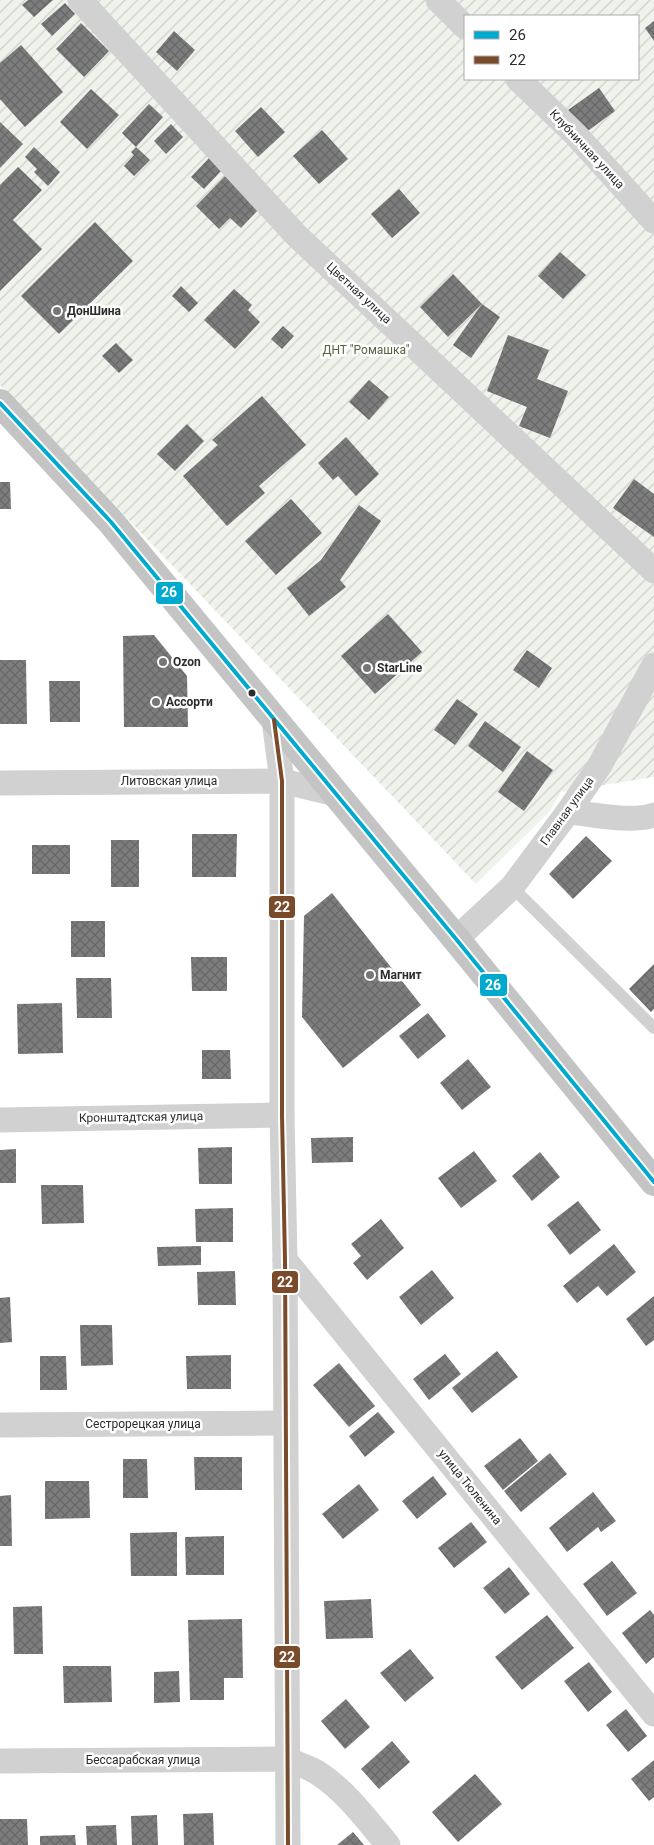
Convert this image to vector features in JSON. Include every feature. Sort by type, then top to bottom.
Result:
[{"type":"main road","points":[[3,411],[111,522],[654,1182]]},
{"type":"street","name":"Цветная улица","points":[[80,0],[296,235],[654,571]]},
{"type":"street","points":[[438,0],[464,26]]},
{"type":"street","name":"Клубничная улица","points":[[519,80],[575,134],[654,221]]},
{"type":"street","name":"Главная улица","points":[[456,939],[512,887],[568,812],[600,765],[654,666]]},
{"type":"street","points":[[274,720],[282,781],[282,1115],[285,1260],[286,1759],[288,1845]]},
{"type":"street","name":"Литовская улица","points":[[0,783],[282,781],[336,794]]},
{"type":"street","points":[[568,812],[623,818],[654,815]]},
{"type":"street","name":"Кронштадтская улица","points":[[0,1120],[282,1115]]},
{"type":"street","name":"улица Тюленина","points":[[285,1260],[654,1714]]},
{"type":"street","name":"Сестрорецкая улица","points":[[0,1425],[285,1423]]},
{"type":"street","points":[[286,1759],[317,1772],[336,1786],[388,1845]]},
{"type":"street","name":"Бессарабская улица","points":[[0,1761],[286,1759]]},
{"type":"lane","points":[[512,887],[654,1028]]},
{"type":"green space","name":"ДНТ \"Ромашка\"","points":[[0,0],[654,0],[654,777],[561,792],[550,811],[476,884],[0,385]]},
{"type":"building","points":[[28,0],[53,0],[34,17],[22,5]]},
{"type":"building","points":[[65,3],[75,14],[52,36],[41,24]]},
{"type":"building","points":[[654,21],[654,41],[645,28]]},
{"type":"building","points":[[81,23],[109,51],[84,77],[56,49]]},
{"type":"building","points":[[174,31],[195,50],[177,71],[156,52]]},
{"type":"building","points":[[21,45],[63,92],[25,127],[0,99],[0,63]]},
{"type":"building","points":[[599,88],[615,111],[585,133],[568,110]]},
{"type":"building","points":[[91,89],[119,115],[87,149],[60,122]]},
{"type":"building","points":[[149,104],[163,117],[136,147],[122,133]]},
{"type":"building","points":[[261,107],[285,132],[258,157],[235,131]]},
{"type":"building","points":[[0,122],[23,144],[0,168]]},
{"type":"building","points":[[171,124],[183,137],[166,154],[154,141]]},
{"type":"building","points":[[322,130],[348,159],[319,184],[293,156]]},
{"type":"building","points":[[34,147],[60,172],[48,186],[34,172],[37,169],[25,157]]},
{"type":"building","points":[[136,147],[150,160],[134,176],[124,166],[134,155],[131,152]]},
{"type":"building","points":[[209,158],[222,170],[204,189],[191,177]]},
{"type":"building","points":[[18,167],[42,190],[13,220],[42,249],[0,291],[0,185]]},
{"type":"building","points":[[225,176],[259,209],[241,228],[230,218],[219,229],[196,206]]},
{"type":"building","points":[[399,189],[420,213],[392,238],[371,214]]},
{"type":"building","points":[[95,222],[133,261],[59,334],[21,296]]},
{"type":"building","points":[[560,252],[586,275],[563,299],[538,276]]},
{"type":"building","points":[[453,274],[482,304],[448,337],[420,307]]},
{"type":"building","points":[[181,286],[198,303],[189,312],[172,296]]},
{"type":"building","points":[[234,289],[252,305],[248,310],[260,322],[235,349],[204,320]]},
{"type":"building","points":[[482,304],[500,317],[471,358],[453,345]]},
{"type":"building","points":[[283,326],[294,336],[282,349],[271,339]]},
{"type":"building","points":[[508,335],[549,350],[537,379],[568,391],[550,438],[519,426],[527,407],[487,391]]},
{"type":"building","points":[[116,343],[133,360],[119,373],[102,356]]},
{"type":"building","points":[[369,380],[389,397],[369,420],[349,402]]},
{"type":"building","points":[[262,396],[306,445],[259,486],[265,493],[227,526],[183,476],[218,445],[212,440]]},
{"type":"building","points":[[187,424],[204,441],[175,471],[157,454]]},
{"type":"building","points":[[346,437],[379,474],[356,496],[338,476],[333,480],[318,463]]},
{"type":"building","points":[[634,479],[654,494],[654,537],[613,508]]},
{"type":"building","points":[[0,482],[10,482],[11,509],[0,509]]},
{"type":"building","points":[[291,499],[322,533],[276,575],[245,541]]},
{"type":"building","points":[[359,505],[381,521],[340,580],[346,587],[309,616],[287,588],[321,560]]},
{"type":"building","points":[[388,614],[422,652],[375,694],[341,656]]},
{"type":"building","name":"Ассорти","points":[[154,635],[187,676],[188,727],[124,727],[123,636]]},
{"type":"building","points":[[527,650],[552,668],[539,688],[513,670]]},
{"type":"building","points":[[0,660],[26,660],[27,724],[0,724]]},
{"type":"building","points":[[49,681],[80,681],[80,722],[50,722]]},
{"type":"building","points":[[457,699],[478,714],[455,745],[434,730]]},
{"type":"building","points":[[485,721],[521,747],[503,772],[468,746]]},
{"type":"building","points":[[527,751],[553,770],[524,811],[498,792]]},
{"type":"building","points":[[192,834],[237,834],[236,877],[192,877]]},
{"type":"building","points":[[586,836],[612,861],[573,899],[549,874]]},
{"type":"building","points":[[111,840],[139,840],[139,887],[111,887]]},
{"type":"building","points":[[32,845],[70,845],[70,874],[32,874]]},
{"type":"building","points":[[332,893],[421,1005],[343,1068],[302,1017],[304,916]]},
{"type":"building","points":[[71,921],[105,921],[105,957],[71,957]]},
{"type":"building","points":[[191,957],[227,957],[227,991],[192,991]]},
{"type":"building","points":[[654,964],[654,1009],[651,1012],[629,989]]},
{"type":"building","points":[[76,978],[111,978],[112,1018],[77,1018]]},
{"type":"building","points":[[62,1003],[63,1053],[18,1054],[17,1004]]},
{"type":"building","points":[[428,1013],[446,1036],[418,1059],[399,1036]]},
{"type":"building","points":[[202,1050],[230,1050],[231,1079],[202,1079]]},
{"type":"building","points":[[468,1059],[491,1087],[462,1110],[440,1083]]},
{"type":"building","points":[[353,1137],[353,1162],[312,1163],[311,1138]]},
{"type":"building","points":[[232,1147],[232,1184],[199,1184],[198,1148]]},
{"type":"building","points":[[16,1149],[16,1183],[0,1183],[0,1150]]},
{"type":"building","points":[[474,1151],[497,1181],[461,1208],[438,1178]]},
{"type":"building","points":[[540,1152],[560,1177],[532,1201],[512,1176]]},
{"type":"building","points":[[41,1185],[83,1185],[84,1223],[42,1224]]},
{"type":"building","points":[[578,1201],[601,1230],[570,1255],[547,1225]]},
{"type":"building","points":[[233,1208],[233,1242],[196,1242],[195,1209]]},
{"type":"building","points":[[381,1219],[404,1248],[367,1280],[353,1263],[361,1256],[351,1244]]},
{"type":"building","points":[[614,1244],[636,1272],[607,1296],[598,1286],[577,1303],[563,1286]]},
{"type":"building","points":[[201,1246],[201,1265],[158,1266],[157,1247]]},
{"type":"building","points":[[432,1270],[454,1298],[421,1325],[399,1297]]},
{"type":"building","points":[[235,1271],[236,1305],[198,1305],[197,1272]]},
{"type":"building","points":[[654,1296],[654,1340],[646,1346],[626,1319]]},
{"type":"building","points":[[10,1297],[12,1342],[0,1343],[0,1298]]},
{"type":"building","points":[[80,1325],[112,1325],[113,1365],[81,1366]]},
{"type":"building","points":[[497,1351],[518,1377],[472,1413],[452,1388]]},
{"type":"building","points":[[445,1354],[461,1374],[429,1400],[413,1379]]},
{"type":"building","points":[[231,1355],[231,1389],[187,1389],[186,1356]]},
{"type":"building","points":[[40,1356],[66,1356],[67,1390],[40,1390]]},
{"type":"building","points":[[339,1363],[375,1406],[349,1427],[313,1385]]},
{"type":"building","points":[[378,1412],[395,1432],[365,1457],[349,1436]]},
{"type":"building","points":[[520,1438],[538,1461],[503,1490],[484,1466]]},
{"type":"building","points":[[550,1453],[567,1474],[521,1512],[504,1491]]},
{"type":"building","points":[[194,1457],[242,1457],[242,1490],[195,1490]]},
{"type":"building","points":[[123,1459],[147,1459],[148,1498],[123,1498]]},
{"type":"building","points":[[433,1476],[447,1494],[417,1519],[402,1501]]},
{"type":"building","points":[[45,1481],[89,1481],[90,1518],[45,1519]]},
{"type":"building","points":[[359,1484],[379,1510],[343,1539],[322,1514]]},
{"type":"building","points":[[593,1492],[616,1521],[601,1532],[598,1527],[567,1552],[549,1528]]},
{"type":"building","points":[[11,1495],[12,1546],[0,1546],[0,1496]]},
{"type":"building","points":[[471,1522],[487,1542],[454,1568],[438,1548]]},
{"type":"building","points":[[177,1532],[177,1576],[131,1576],[130,1533]]},
{"type":"building","points":[[224,1536],[224,1575],[186,1575],[185,1537]]},
{"type":"building","points":[[612,1561],[637,1593],[607,1616],[583,1584]]},
{"type":"building","points":[[509,1567],[530,1594],[505,1614],[483,1588]]},
{"type":"building","points":[[371,1599],[373,1638],[326,1639],[324,1601]]},
{"type":"building","points":[[42,1606],[43,1654],[14,1654],[13,1607]]},
{"type":"building","points":[[650,1610],[654,1615],[654,1657],[646,1664],[622,1633]]},
{"type":"building","points":[[547,1615],[574,1648],[522,1690],[495,1657]]},
{"type":"building","points":[[242,1619],[243,1678],[224,1678],[224,1700],[190,1700],[188,1620]]},
{"type":"building","points":[[410,1649],[434,1678],[405,1702],[380,1673]]},
{"type":"building","points":[[589,1662],[612,1692],[588,1712],[564,1681]]},
{"type":"building","points":[[63,1666],[111,1666],[112,1702],[64,1703]]},
{"type":"building","points":[[179,1671],[180,1702],[154,1703],[154,1672]]},
{"type":"building","points":[[346,1699],[370,1727],[345,1749],[321,1721]]},
{"type":"building","points":[[626,1709],[647,1736],[628,1752],[606,1725]]},
{"type":"building","points":[[392,1741],[410,1762],[379,1789],[361,1769]]},
{"type":"building","points":[[654,1760],[654,1797],[649,1801],[631,1779]]},
{"type":"building","points":[[475,1774],[502,1804],[458,1842],[432,1812]]},
{"type":"building","points":[[213,1813],[214,1845],[184,1845],[183,1814]]},
{"type":"building","points":[[157,1815],[158,1845],[132,1845],[131,1816]]},
{"type":"building","points":[[0,1819],[27,1819],[28,1845],[0,1845]]},
{"type":"building","points":[[116,1825],[117,1845],[87,1845],[86,1826]]},
{"type":"building","points":[[353,1832],[364,1845],[337,1845]]},
{"type":"building","points":[[75,1835],[76,1845],[40,1845],[40,1836]]},
{"type":"transit line","name":"26","points":[[0,403],[111,522],[654,1182]]},
{"type":"transit line","name":"22","points":[[274,720],[282,781],[282,1115],[285,1260],[288,1845]]},
{"type":"place","name":"ДонШина","points":[[57,311]]},
{"type":"place","name":"Ozon","points":[[163,662]]},
{"type":"place","name":"StarLine","points":[[367,668]]},
{"type":"place","name":"Ассорти","points":[[156,702]]},
{"type":"place","name":"Магнит","points":[[370,975]]}]
